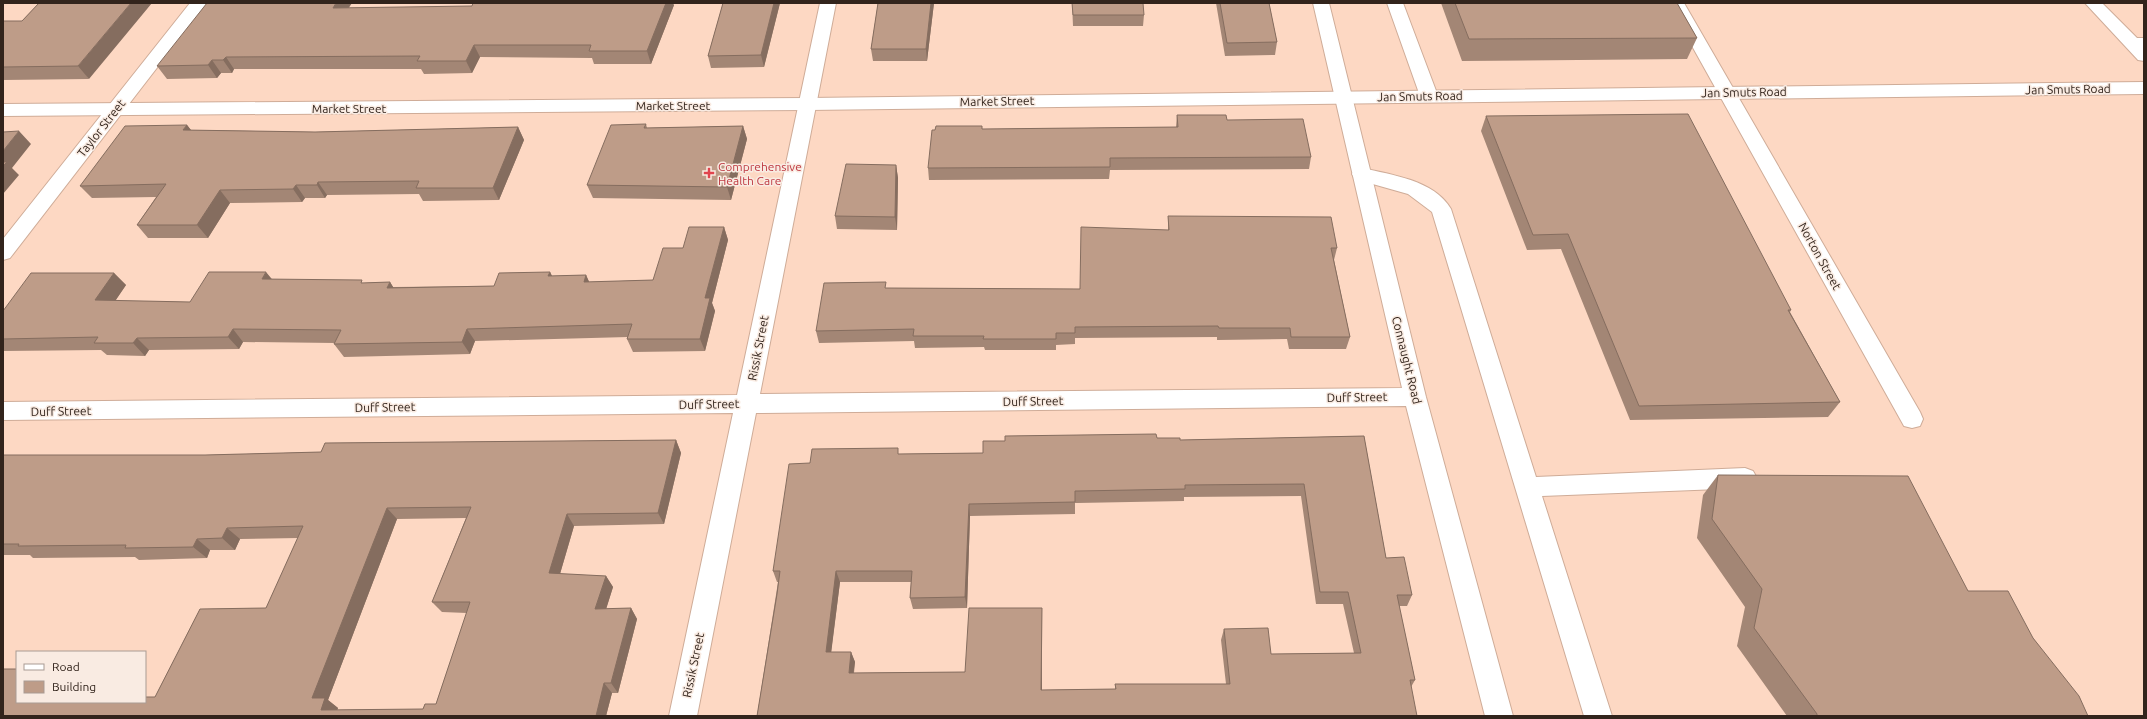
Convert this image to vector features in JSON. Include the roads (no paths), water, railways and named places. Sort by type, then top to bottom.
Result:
[{"type":"street","name":"Taylor Street","points":[[3,253],[199,3]]},
{"type":"street","name":"Rissik Street","points":[[683,716],[828,3]]},
{"type":"street","name":"Connaught Road","points":[[1321,3],[1416,397],[1499,716]]},
{"type":"street","points":[[1395,3],[1429,96]]},
{"type":"street","name":"Norton Street","points":[[1676,3],[1912,419]]},
{"type":"street","points":[[2093,3],[2138,43],[2144,56]]},
{"type":"street","name":"Jan Smuts Road","points":[[1344,97],[2144,88]]},
{"type":"street","name":"Market Street","points":[[3,110],[808,104],[1344,97]]},
{"type":"street","points":[[1362,174],[1404,185],[1435,202],[1441,209],[1598,716]]},
{"type":"street","name":"Duff Street","points":[[3,411],[1416,397]]},
{"type":"street","points":[[1527,487],[1765,477]]},
{"type":"place","name":"Comprehensive Health Care","points":[[709,173]]}]
